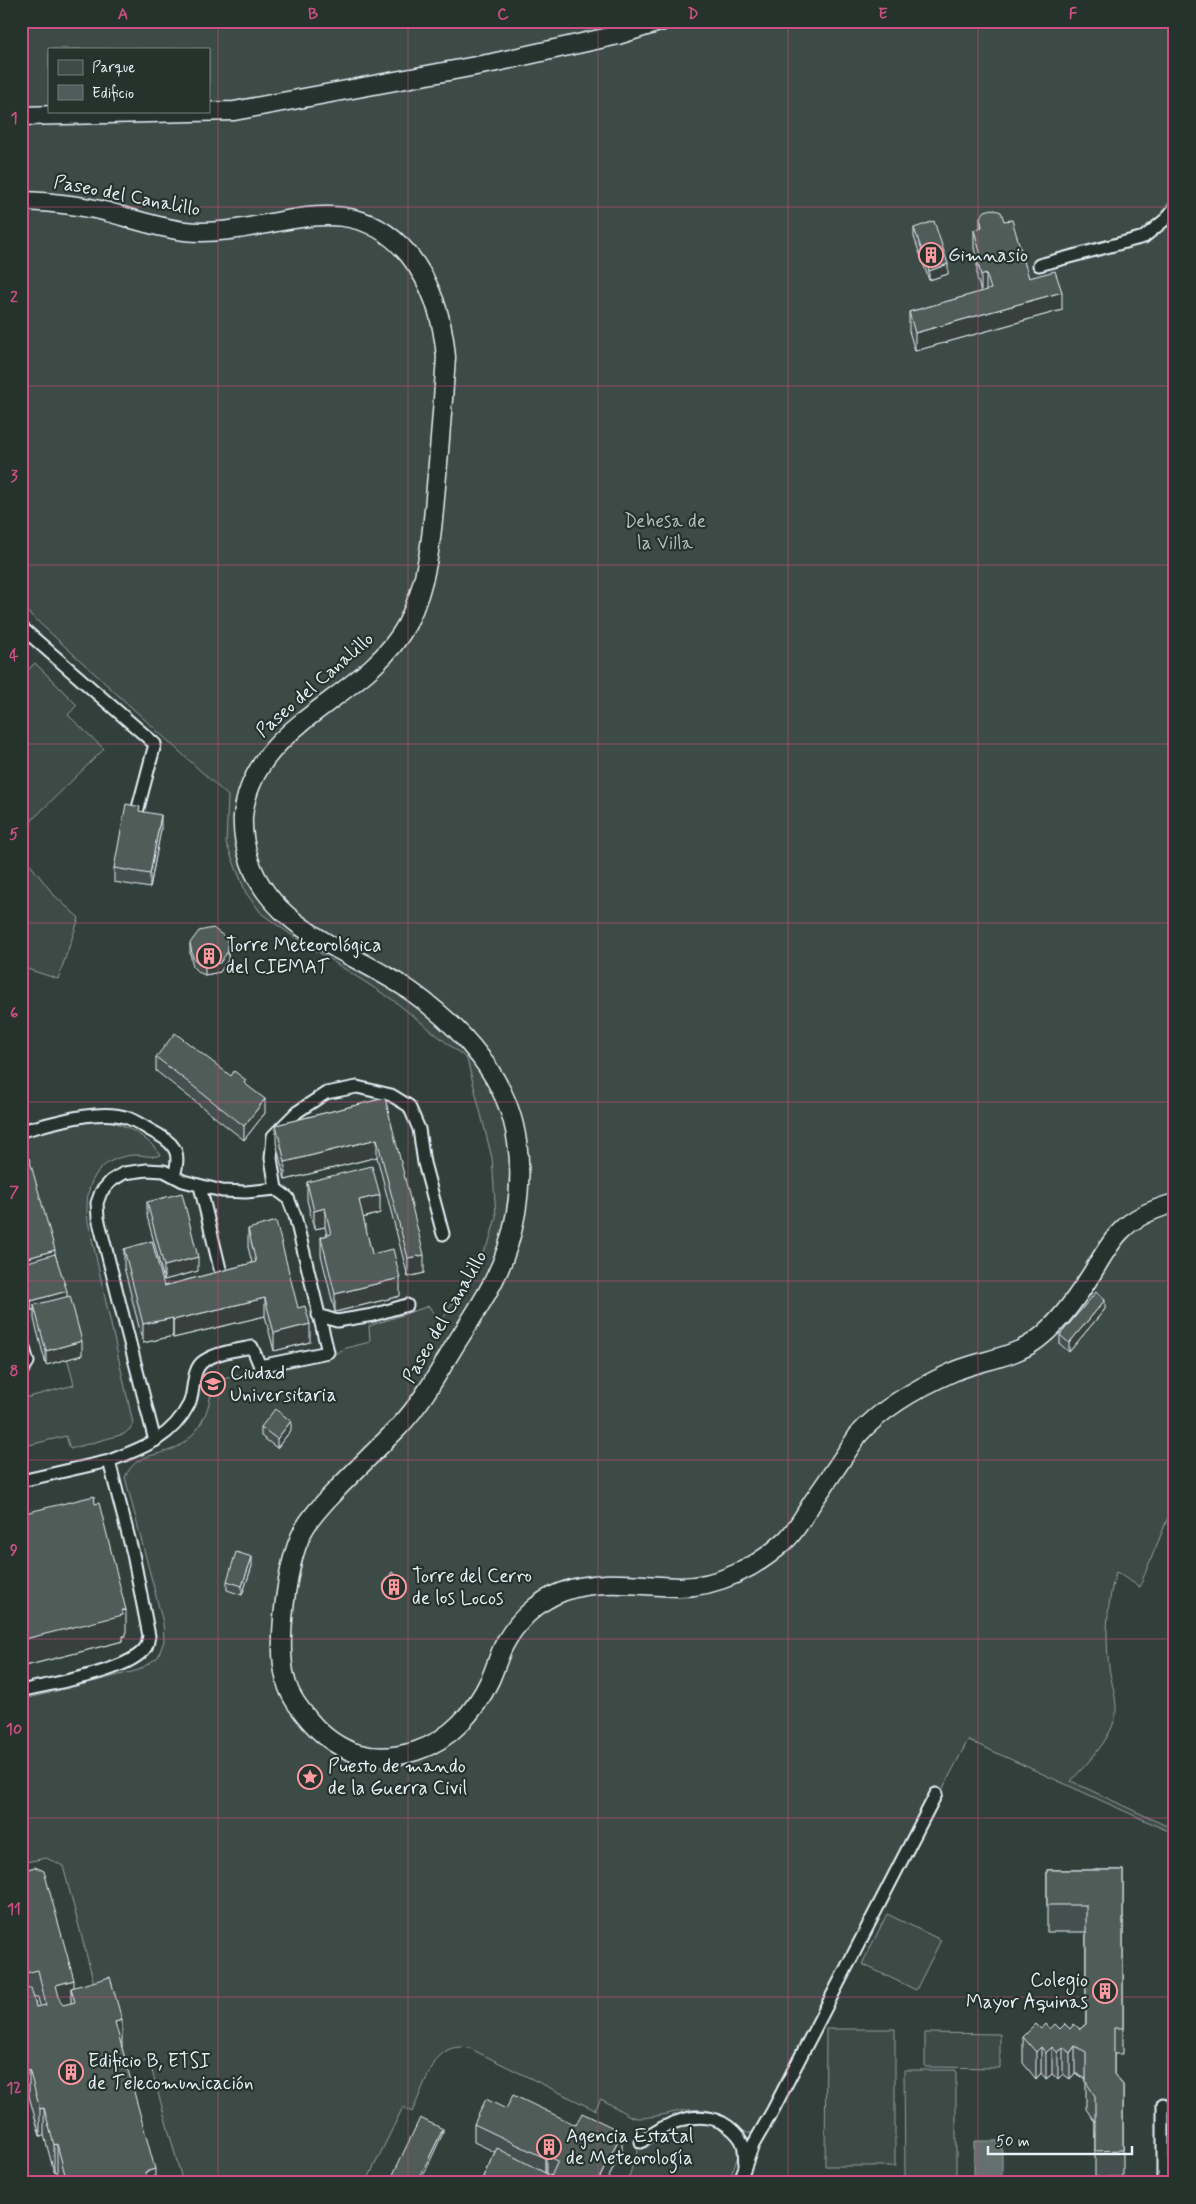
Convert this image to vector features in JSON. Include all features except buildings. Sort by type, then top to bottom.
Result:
[{"type":"street","points":[[210,111],[234,110],[492,63],[618,35],[663,21]]},
{"type":"street","points":[[21,116],[163,112]]},
{"type":"street","name":"Paseo del Canalillo","points":[[21,201],[105,211],[184,231],[214,233],[317,215],[348,216],[359,219],[381,228],[401,245],[418,265],[432,290],[444,335],[446,357],[433,531],[425,581],[407,624],[394,644],[365,672],[283,738],[267,755],[257,772],[244,808],[242,827],[246,850],[255,875],[274,905],[288,917],[323,940],[414,993],[470,1043],[482,1059],[505,1099],[517,1142],[519,1187],[513,1226],[505,1254],[494,1280],[425,1396],[401,1425],[315,1512],[302,1532],[294,1553],[282,1629],[282,1656],[286,1681],[294,1702],[325,1738],[344,1748],[372,1757],[391,1757],[425,1748],[449,1735],[472,1710],[489,1683],[506,1642],[517,1625],[542,1602],[558,1593],[575,1588],[605,1585],[689,1587],[706,1585],[725,1578],[761,1559],[788,1538],[858,1434],[872,1420],[891,1406],[953,1372],[1017,1351],[1036,1341],[1053,1327],[1088,1280],[1121,1230],[1143,1215],[1175,1203]]},
{"type":"lane","points":[[1039,266],[1113,244],[1144,237],[1166,219],[1175,207]]},
{"type":"lane","points":[[21,627],[155,744],[137,812]]},
{"type":"lane","points":[[21,1481],[110,1461],[155,1441],[174,1427],[190,1403],[197,1368],[203,1361],[252,1347],[260,1366],[328,1352],[295,1216],[288,1198],[276,1189],[270,1158],[273,1136],[297,1112],[326,1093],[357,1087],[390,1095],[409,1106],[419,1130],[424,1163],[443,1234]]},
{"type":"lane","points":[[21,1131],[94,1116],[115,1115],[128,1118],[168,1140],[178,1155],[179,1162],[174,1176]]},
{"type":"lane","points":[[155,1441],[98,1218],[97,1203],[101,1192],[111,1181],[124,1172],[157,1170],[200,1186],[222,1191],[246,1192],[276,1189]]},
{"type":"lane","points":[[200,1186],[221,1273]]},
{"type":"lane","points":[[318,1315],[337,1321],[373,1315],[408,1305]]},
{"type":"lane","points":[[21,1338],[28,1362],[21,1372]]},
{"type":"lane","points":[[21,1691],[119,1667],[136,1657],[148,1646],[149,1636],[133,1554],[110,1461]]},
{"type":"lane","points":[[739,2183],[753,2145],[773,2110],[936,1794]]},
{"type":"lane","points":[[1162,2104],[1163,2183]]},
{"type":"lane","points":[[641,2142],[652,2133],[676,2121],[705,2118],[721,2121],[734,2131],[743,2144],[745,2166]]},
{"type":"shaded area","name":"Ciudad Universitaria","points":[[21,605],[228,796],[226,843],[262,914],[393,1000],[467,1059],[492,1158],[496,1217],[489,1242],[386,1415],[1142,1229],[1175,1213],[1175,2183],[21,2183]]},
{"type":"shaded area","points":[[974,2141],[1002,2141],[1002,2183],[974,2183]]},
{"type":"green space","name":"Dehesa de la Villa","points":[[21,21],[1175,21],[1175,1496],[1140,1587],[1116,1572],[1109,1607],[1107,1631],[1109,1667],[1116,1706],[1115,1719],[1102,1744],[1071,1781],[1175,1830],[1175,1834],[968,1740],[941,1792],[933,1789],[822,2003],[761,2126],[752,2133],[747,2133],[728,2119],[710,2111],[679,2111],[637,2118],[601,2099],[595,2110],[469,2048],[458,2047],[446,2051],[435,2062],[412,2112],[403,2107],[366,2183],[183,2183],[149,2060],[120,2068],[100,2006],[63,1866],[46,1858],[21,1863],[21,1700],[139,1670],[158,1657],[164,1641],[163,1623],[125,1477],[130,1469],[142,1459],[179,1446],[195,1432],[206,1414],[209,1404],[212,1372],[222,1379],[329,1357],[346,1348],[370,1342],[369,1326],[429,1306],[440,1324],[489,1242],[496,1217],[492,1158],[467,1059],[393,1000],[262,914],[246,893],[226,843],[228,796],[21,606]]},
{"type":"green space","points":[[35,663],[77,705],[68,715],[104,749],[32,820],[24,857],[54,895],[79,918],[58,979],[21,967],[21,677]]},
{"type":"green space","points":[[105,1120],[136,1132],[150,1142],[161,1155],[134,1155],[121,1157],[110,1162],[101,1168],[95,1176],[88,1196],[88,1221],[133,1423],[124,1434],[70,1449],[66,1436],[21,1447],[21,1399],[74,1385],[21,1174],[21,1136],[86,1121]]},
{"type":"green space","points":[[887,1914],[941,1940],[916,1990],[862,1964]]},
{"type":"green space","points":[[826,2029],[895,2029],[895,2166],[825,2166]]},
{"type":"green space","points":[[925,2033],[1000,2034],[1000,2068],[925,2067]]},
{"type":"green space","points":[[904,2070],[956,2070],[956,2175],[905,2176]]},
{"type":"green space","points":[[659,2123],[711,2123],[735,2137],[738,2156],[728,2183],[627,2183],[643,2133]]},
{"type":"place","name":"Gimnasio","points":[[931,255]]},
{"type":"place","name":"Torre Meteorológica del CIEMAT","points":[[209,956]]},
{"type":"place","name":"Ciudad Universitaria","points":[[213,1384]]},
{"type":"place","name":"Torre del Cerro de los Locos","points":[[394,1587]]},
{"type":"place","name":"Puesto de mando de la Guerra Civil","points":[[310,1777]]},
{"type":"place","name":"Colegio Mayor Aquinas","points":[[1105,1991]]},
{"type":"place","name":"Edificio B, ETSI de Telecomunicación","points":[[71,2072]]},
{"type":"place","name":"Agencia Estatal de Meteorología","points":[[549,2147]]}]
